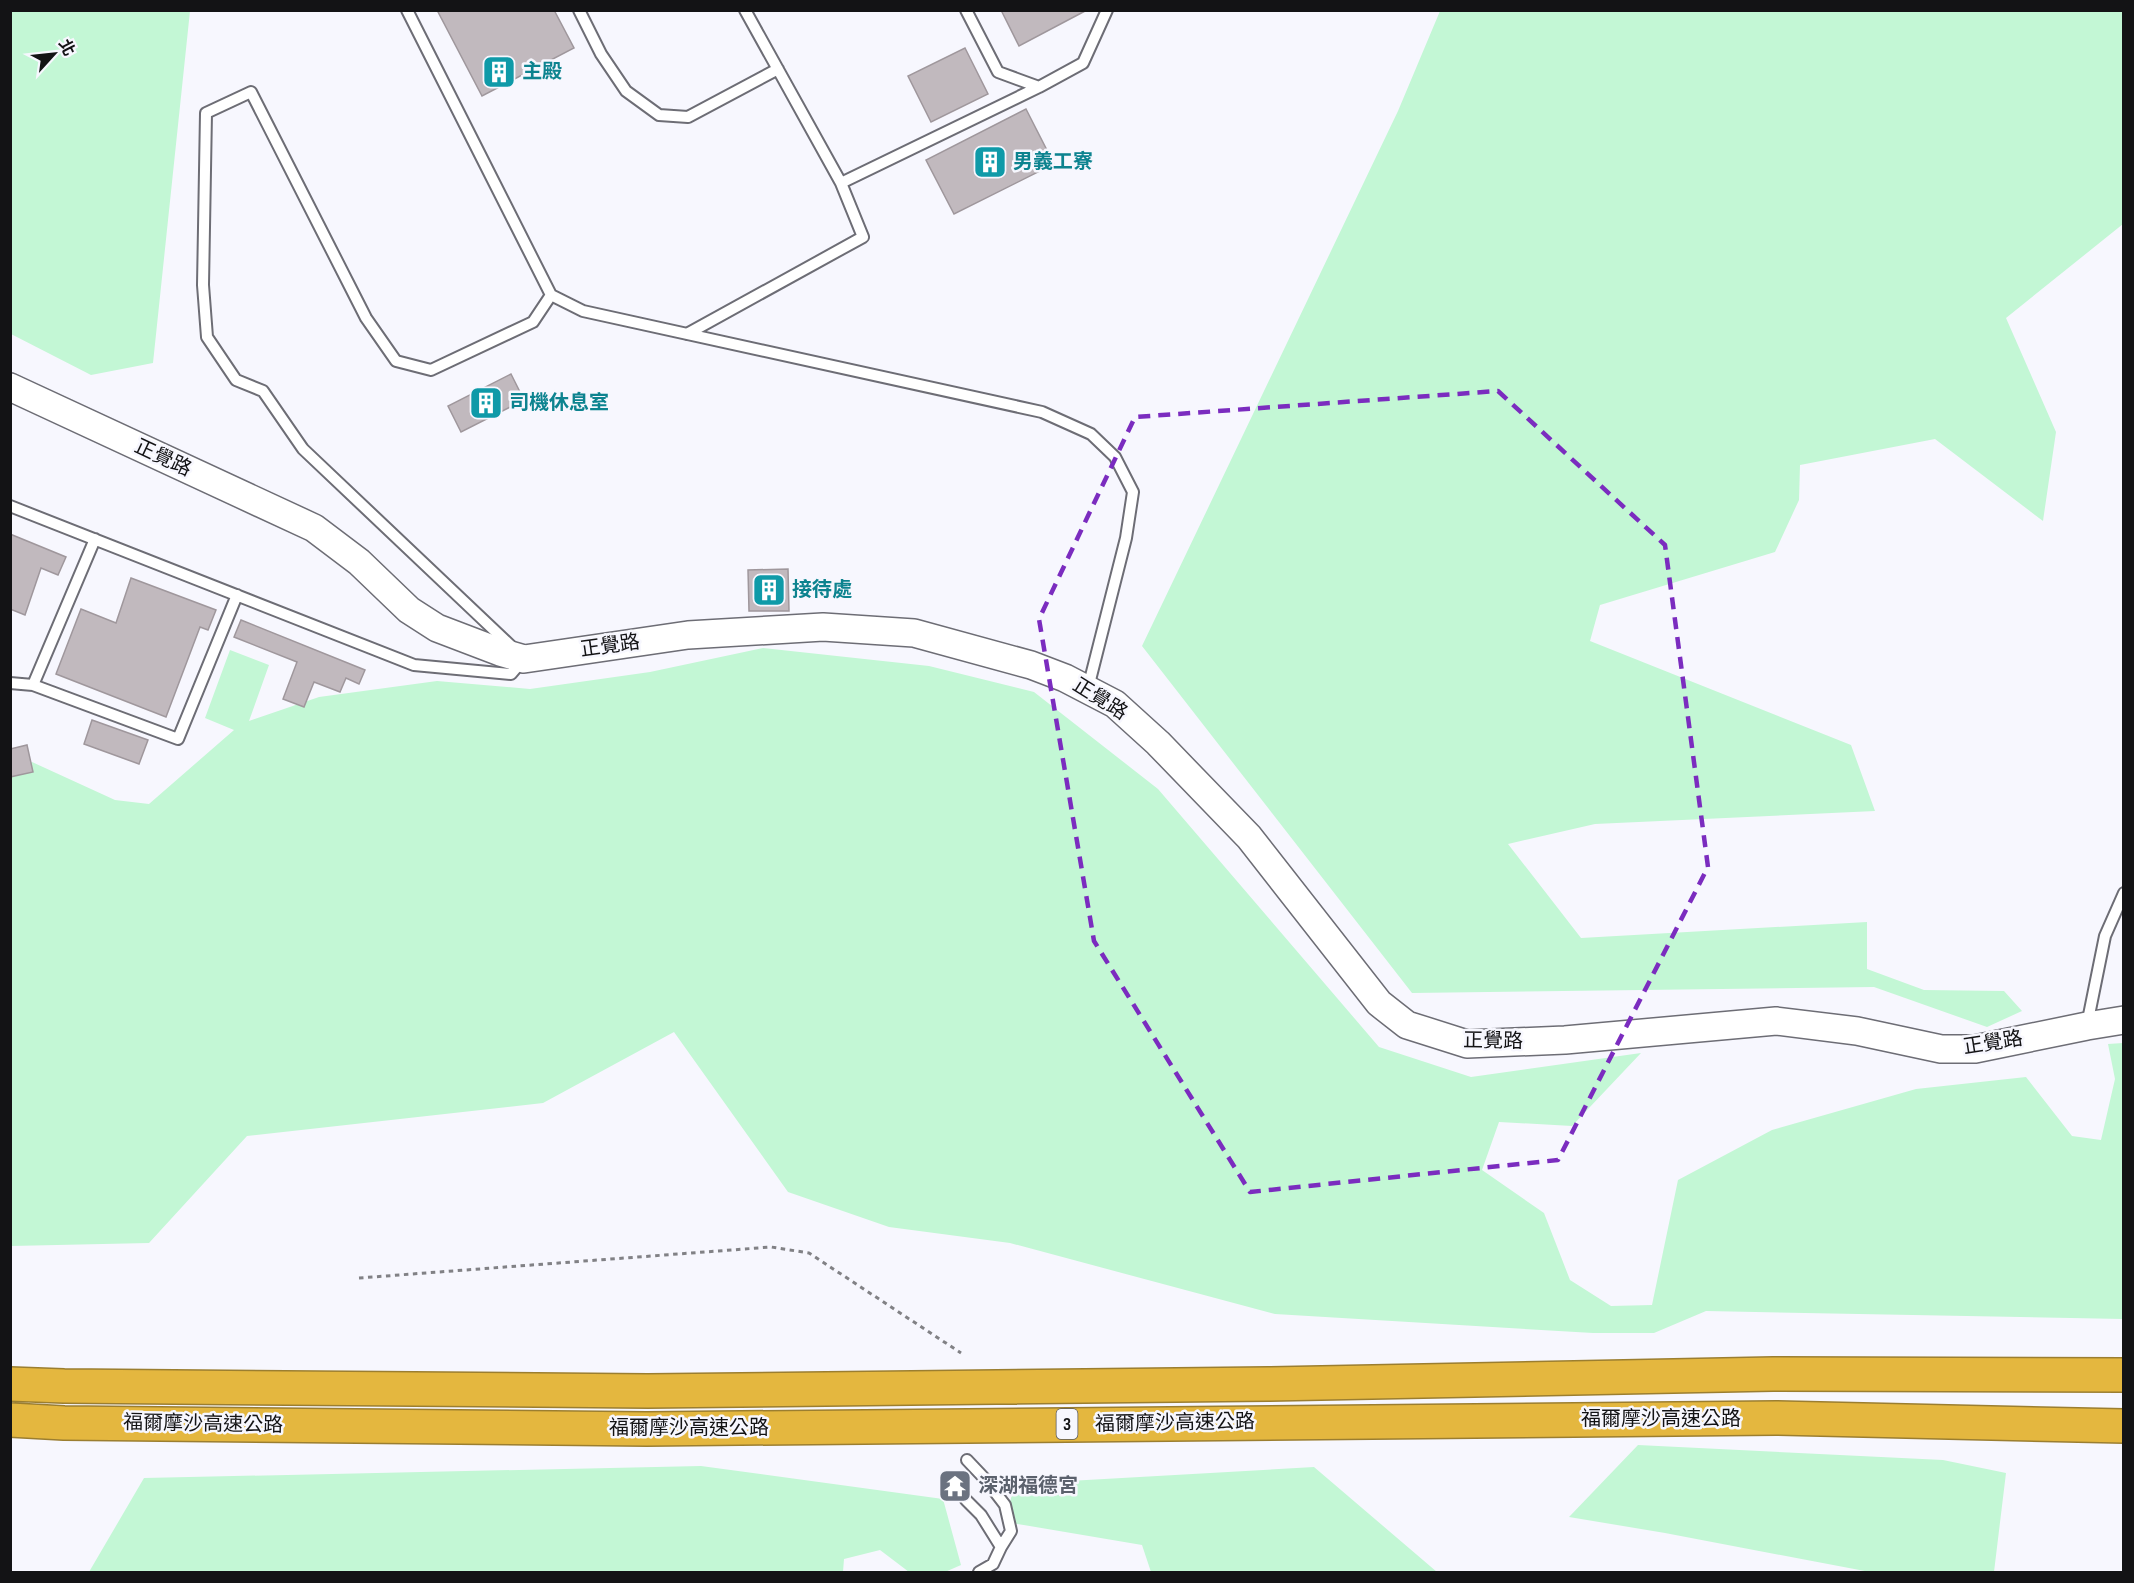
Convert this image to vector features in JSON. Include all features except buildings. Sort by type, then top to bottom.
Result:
[{"type":"highway","name":"福爾摩沙高速公路","points":[[10,1384],[648,1391],[1280,1384],[1773,1374],[2124,1375]]},
{"type":"highway","name":"福爾摩沙高速公路","points":[[10,1420],[647,1429],[1776,1418],[2115,1429]]},
{"type":"street","name":"正覺路","points":[[10,387],[314,528],[359,562],[409,610],[437,628],[500,652],[524,658],[688,635],[823,627],[914,633],[1031,665],[1088,688],[1115,704],[1158,743],[1250,837],[1379,1003],[1407,1025],[1467,1044],[1564,1040],[1776,1021],[1857,1031],[1941,1049],[1975,1049],[2124,1020]]},
{"type":"lane","points":[[407,10],[551,295],[583,311],[1042,412],[1091,434],[1115,457],[1133,492],[1126,538],[1088,688]]},
{"type":"lane","points":[[579,10],[601,54],[626,91],[659,115],[688,117],[777,69]]},
{"type":"lane","points":[[687,334],[863,237],[841,183],[745,10]]},
{"type":"lane","points":[[966,10],[998,72],[1039,87]]},
{"type":"lane","points":[[841,183],[1039,87],[1083,63],[1107,10]]},
{"type":"lane","points":[[10,506],[414,665],[511,675],[524,658],[303,449],[263,391],[236,380],[207,337],[203,285],[206,113],[250,92],[366,318],[396,361],[431,370],[533,322],[551,295]]},
{"type":"lane","points":[[33,685],[95,539]]},
{"type":"lane","points":[[10,682],[33,685],[178,739],[237,596]]},
{"type":"lane","points":[[2086,1026],[2104,936],[2124,893]]},
{"type":"lane","points":[[967,1460],[1005,1505],[1011,1531],[993,1564],[979,1572]]},
{"type":"lane","points":[[966,1500],[981,1515],[1001,1547]]},
{"type":"path","points":[[359,1278],[771,1247],[809,1253],[961,1353]]},
{"type":"highlighted area","points":[[1498,391],[1665,545],[1708,867],[1558,1160],[1250,1192],[1094,941],[1039,619],[1135,417]]},
{"type":"green space","points":[[10,11],[190,11],[153,363],[91,375],[11,334]]},
{"type":"green space","points":[[1440,11],[2123,11],[2123,224],[2006,318],[2056,432],[2043,521],[1935,439],[1800,465],[1799,500],[1775,552],[1600,605],[1590,641],[1851,745],[1875,811],[1595,824],[1508,844],[1581,938],[1867,922],[1867,969],[1924,990],[2004,991],[2022,1011],[1987,1027],[1874,987],[1412,993],[1142,646],[1398,111]]},
{"type":"green space","points":[[763,648],[929,666],[1034,692],[1158,789],[1379,1047],[1471,1077],[1641,1053],[1572,1126],[1499,1122],[1482,1170],[1544,1213],[1570,1280],[1611,1306],[1652,1305],[1678,1180],[1772,1130],[1916,1089],[2026,1077],[2072,1136],[2101,1140],[2115,1079],[2108,1044],[2123,1043],[2123,1319],[1706,1311],[1654,1333],[1593,1333],[1275,1314],[1010,1243],[889,1227],[788,1192],[674,1032],[543,1103],[247,1136],[149,1243],[11,1246],[10,769],[32,762],[115,800],[149,804],[234,730],[205,718],[230,650],[269,665],[249,721],[319,697],[437,681],[530,689],[650,672]]},
{"type":"green space","points":[[1638,1445],[1943,1460],[2006,1473],[1994,1572],[1870,1572],[1569,1517]]},
{"type":"green space","points":[[701,1466],[943,1499],[961,1565],[945,1572],[909,1572],[880,1550],[844,1559],[843,1572],[89,1572],[144,1478]]},
{"type":"green space","points":[[1314,1467],[1437,1572],[1151,1572],[1142,1545],[1006,1522],[1014,1484]]},
{"type":"place","name":"主殿","points":[[499,72]]},
{"type":"place","name":"男義工寮","points":[[990,162]]},
{"type":"place","name":"司機休息室","points":[[486,403]]},
{"type":"place","name":"接待處","points":[[769,590]]},
{"type":"place","name":"深湖福德宮","points":[[955,1486]]}]
